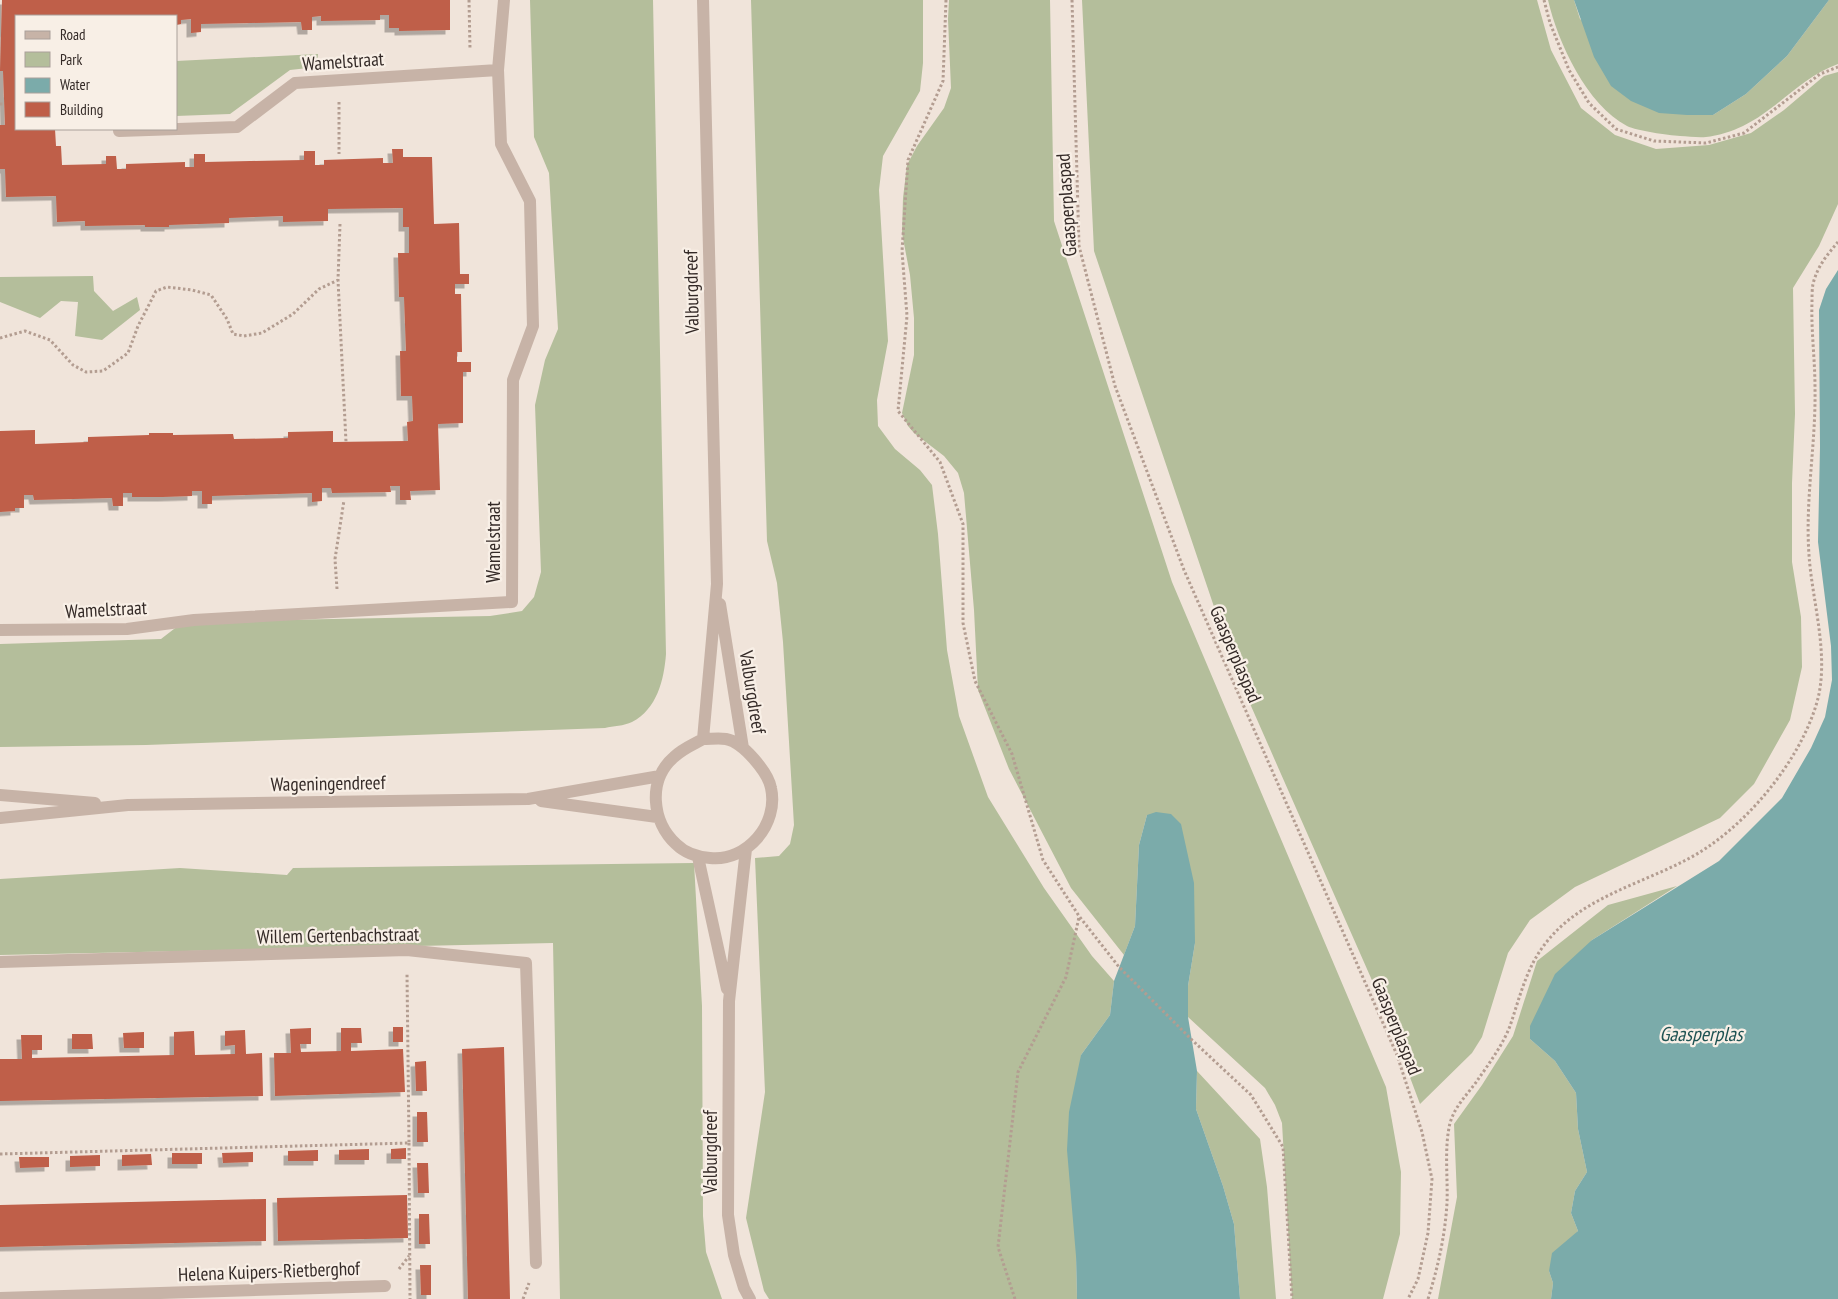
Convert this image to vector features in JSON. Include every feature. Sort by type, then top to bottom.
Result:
[{"type":"street","name":"Wamelstraat","points":[[0,630],[127,629],[194,620],[512,602],[513,380],[533,326],[530,202],[501,144],[498,70],[504,0]]},
{"type":"street","name":"Valburgdreef","points":[[703,0],[717,584],[703,739]]},
{"type":"street","name":"Wamelstraat","points":[[178,130],[237,127],[295,83],[498,70]]},
{"type":"street","name":"Wamelstraat","points":[[119,130],[119,132],[166,130]]},
{"type":"street","name":"Valburgdreef","points":[[717,584],[743,748]]},
{"type":"street","points":[[703,739],[727,739],[743,748],[764,770],[771,788],[771,808],[766,827],[754,843],[746,849],[737,854],[718,859],[698,857],[680,848],[666,835],[657,817],[655,798],[660,776],[673,757],[703,739]]},
{"type":"street","name":"Wageningendreef","points":[[528,799],[660,776]]},
{"type":"street","name":"Wageningendreef","points":[[0,795],[128,805]]},
{"type":"street","name":"Wageningendreef","points":[[0,818],[128,805],[528,799],[657,817]]},
{"type":"street","name":"Valburgdreef","points":[[746,849],[729,1001],[728,1215],[734,1255],[744,1288],[750,1299]]},
{"type":"street","name":"Valburgdreef","points":[[698,857],[729,1001]]},
{"type":"street","name":"Willem Gertenbachstraat","points":[[0,962],[407,950],[526,963],[536,1263]]},
{"type":"street","name":"Helena Kuipers-Rietberghof","points":[[0,1298],[155,1296],[385,1286]]},
{"type":"path","points":[[469,0],[471,72]]},
{"type":"path","points":[[946,0],[942,81],[908,160],[902,251],[908,316],[898,411],[940,462],[963,524],[963,623],[975,681],[1012,754],[1043,860],[1079,916],[1119,967],[1192,1040],[1251,1095],[1283,1146],[1292,1299]]},
{"type":"path","name":"Gaasperplaspad","points":[[1072,0],[1078,246],[1115,386],[1184,570],[1397,1055],[1422,1132],[1432,1179],[1428,1233],[1418,1279],[1408,1299]]},
{"type":"path","points":[[1544,0],[1550,23],[1569,70],[1589,103],[1616,129],[1654,141],[1706,143],[1744,133],[1820,74],[1838,68]]},
{"type":"path","points":[[339,79],[339,154]]},
{"type":"path","points":[[340,224],[338,280],[346,442]]},
{"type":"path","points":[[1428,1299],[1444,1236],[1447,1202],[1448,1137],[1451,1120],[1458,1105],[1491,1060],[1510,1026],[1516,1002],[1543,946],[1554,934],[1590,905],[1639,880],[1686,860],[1731,829],[1757,803],[1782,772],[1802,739],[1815,708],[1818,700],[1822,656],[1809,554],[1810,484],[1815,389],[1811,327],[1813,284],[1822,261],[1838,242]]},
{"type":"path","points":[[0,338],[25,331],[50,340],[74,365],[86,372],[103,371],[128,354],[138,326],[156,291],[167,288],[192,290],[211,295],[227,319],[233,334],[244,336],[262,333],[294,314],[319,289],[338,280]]},
{"type":"path","points":[[339,612],[335,559],[344,500]]},
{"type":"path","points":[[1015,1299],[998,1247],[1018,1072],[1066,976],[1079,916]]},
{"type":"path","points":[[407,950],[410,1299]]},
{"type":"path","points":[[0,1154],[409,1143]]},
{"type":"green space","points":[[530,0],[653,0],[666,654],[661,684],[648,710],[632,722],[605,728],[146,745],[0,747],[0,644],[161,639],[183,622],[490,616],[522,611],[534,597],[541,572],[535,405],[545,360],[558,329],[549,173],[534,137]]},
{"type":"green space","points":[[751,0],[923,0],[923,63],[920,91],[883,156],[879,190],[888,341],[877,400],[878,426],[895,449],[920,470],[932,485],[938,534],[947,650],[959,716],[988,797],[1044,888],[1092,956],[1114,981],[1110,1015],[1081,1055],[1076,1256],[1077,1299],[769,1299],[764,1291],[746,1218],[765,1092],[755,858],[779,856],[790,844],[794,825],[783,642],[777,583],[767,541]]},
{"type":"green space","points":[[949,0],[1050,0],[1054,221],[1172,582],[1386,1087],[1401,1172],[1400,1234],[1383,1299],[1292,1299],[1282,1123],[1275,1105],[1265,1088],[1188,1017],[1188,986],[1195,943],[1147,815],[1139,845],[1135,926],[1124,955],[1071,888],[1009,769],[978,690],[974,610],[964,493],[958,473],[944,456],[914,433],[908,426],[902,413],[914,355],[914,318],[910,275],[902,233],[903,198],[907,165],[917,146],[944,108],[951,88]]},
{"type":"green space","points":[[1082,0],[1537,0],[1551,50],[1581,108],[1615,135],[1656,149],[1709,145],[1751,133],[1784,110],[1824,76],[1838,72],[1838,204],[1819,246],[1793,288],[1795,414],[1792,483],[1792,562],[1801,617],[1802,667],[1790,720],[1754,784],[1720,818],[1575,887],[1530,920],[1508,953],[1482,1037],[1472,1053],[1420,1104],[1382,1003],[1236,672],[1094,251]]},
{"type":"green space","points":[[1548,0],[1574,0],[1580,19],[1713,115],[1746,94],[1787,56],[1829,0],[1838,0],[1838,64],[1812,77],[1756,119],[1715,136],[1668,135],[1638,130],[1627,126],[1613,116],[1599,104],[1587,88],[1576,71],[1559,35]]},
{"type":"green space","points":[[318,54],[317,67],[290,70],[230,114],[178,116],[178,61]]},
{"type":"green space","points":[[93,276],[94,291],[113,311],[137,297],[140,310],[102,340],[75,336],[78,302],[61,301],[40,318],[0,302],[0,277]]},
{"type":"green space","points":[[694,863],[702,1006],[703,1216],[706,1252],[722,1299],[560,1299],[553,943],[0,955],[0,879],[180,868],[287,875],[293,868]]},
{"type":"green space","points":[[1677,886],[1592,940],[1530,1039],[1555,1061],[1576,1093],[1578,1129],[1587,1172],[1575,1191],[1571,1213],[1578,1231],[1549,1271],[1553,1283],[1551,1299],[1438,1299],[1457,1197],[1454,1124],[1482,1085],[1513,1036],[1537,961],[1608,905]]},
{"type":"green space","points":[[1197,1071],[1260,1139],[1267,1187],[1276,1299],[1240,1299],[1234,1224],[1196,1109]]},
{"type":"water","points":[[1574,0],[1829,0],[1787,56],[1746,94],[1713,115],[1687,115],[1659,113],[1631,101],[1611,86],[1594,57]]},
{"type":"water","name":"Gaasperplas","points":[[1838,270],[1838,1299],[1551,1299],[1553,1283],[1549,1271],[1552,1253],[1578,1231],[1571,1213],[1575,1191],[1587,1172],[1578,1129],[1576,1093],[1555,1061],[1530,1039],[1530,1026],[1555,974],[1592,940],[1719,861],[1782,798],[1811,748],[1825,717],[1832,680],[1831,646],[1818,542],[1820,447],[1819,310],[1826,289]]},
{"type":"water","points":[[1156,812],[1171,814],[1181,824],[1194,883],[1195,943],[1188,986],[1188,1017],[1197,1071],[1196,1109],[1234,1224],[1240,1299],[1077,1299],[1076,1256],[1067,1150],[1069,1112],[1081,1055],[1110,1015],[1114,981],[1135,926],[1139,845],[1147,815]]},
{"type":"building","points":[[2,0],[450,0],[450,30],[399,31],[399,28],[389,28],[389,15],[380,15],[380,20],[321,21],[321,16],[312,17],[312,30],[302,30],[301,22],[201,24],[201,32],[191,33],[191,19],[181,20],[181,24],[178,25],[178,15],[15,15],[15,130],[55,130],[56,146],[61,146],[62,165],[106,164],[106,156],[116,156],[117,169],[126,169],[126,164],[185,162],[185,167],[194,167],[194,154],[205,154],[205,162],[304,160],[304,151],[315,151],[315,165],[324,165],[324,160],[383,158],[383,163],[393,163],[392,149],[403,149],[403,157],[432,157],[434,224],[459,223],[460,274],[469,274],[469,284],[455,284],[455,294],[461,294],[462,352],[457,352],[457,362],[471,362],[471,372],[463,372],[463,423],[438,424],[440,490],[410,491],[411,500],[400,500],[400,486],[390,486],[391,492],[332,493],[331,488],[322,488],[322,501],[312,502],[312,493],[212,496],[212,504],[202,504],[202,491],[192,491],[192,496],[162,497],[132,497],[132,493],[123,493],[123,506],[113,506],[112,498],[34,500],[33,495],[24,495],[24,508],[0,512],[0,431],[35,430],[35,444],[88,442],[88,437],[149,435],[149,433],[173,433],[173,435],[233,434],[234,439],[288,438],[288,432],[333,431],[333,442],[408,441],[407,422],[413,421],[412,396],[401,396],[400,351],[406,351],[404,297],[399,297],[398,253],[409,253],[409,227],[403,227],[403,208],[328,209],[328,221],[283,222],[283,216],[229,218],[229,223],[169,225],[169,227],[145,227],[145,225],[85,226],[85,221],[57,222],[56,196],[6,197],[5,169],[0,169],[0,125],[5,125],[3,71],[0,71]]},
{"type":"building","points":[[393,1027],[403,1027],[403,1042],[393,1042]]},
{"type":"building","points":[[311,1028],[311,1044],[300,1044],[301,1052],[341,1051],[341,1028],[361,1028],[362,1043],[351,1043],[351,1051],[403,1049],[405,1092],[275,1096],[274,1053],[291,1053],[290,1029]]},
{"type":"building","points":[[245,1030],[246,1054],[262,1053],[263,1096],[0,1101],[0,1059],[22,1059],[21,1035],[42,1035],[42,1050],[32,1050],[32,1058],[174,1055],[174,1032],[194,1031],[195,1055],[235,1054],[235,1045],[225,1046],[225,1031]]},
{"type":"building","points":[[144,1032],[144,1048],[124,1048],[123,1033]]},
{"type":"building","points":[[72,1034],[92,1034],[93,1049],[72,1049]]},
{"type":"building","points":[[504,1047],[510,1299],[468,1299],[462,1049]]},
{"type":"building","points":[[426,1061],[427,1091],[416,1091],[415,1062]]},
{"type":"building","points":[[417,1112],[427,1112],[428,1142],[417,1142]]},
{"type":"building","points":[[406,1148],[406,1159],[391,1159],[391,1149]]},
{"type":"building","points":[[369,1149],[369,1160],[339,1160],[339,1150]]},
{"type":"building","points":[[318,1150],[318,1161],[288,1161],[288,1151]]},
{"type":"building","points":[[253,1152],[253,1162],[223,1163],[222,1153]]},
{"type":"building","points":[[172,1153],[202,1153],[202,1164],[172,1164]]},
{"type":"building","points":[[151,1154],[152,1165],[122,1166],[122,1155]]},
{"type":"building","points":[[100,1155],[100,1166],[70,1167],[70,1156]]},
{"type":"building","points":[[19,1157],[49,1157],[49,1167],[20,1168]]},
{"type":"building","points":[[417,1163],[428,1163],[429,1193],[418,1193]]},
{"type":"building","points":[[407,1195],[408,1238],[278,1241],[277,1198]]},
{"type":"building","points":[[266,1199],[266,1241],[0,1247],[0,1205]]},
{"type":"building","points":[[419,1214],[429,1214],[430,1244],[419,1244]]},
{"type":"building","points":[[420,1265],[431,1265],[431,1295],[421,1295]]}]
